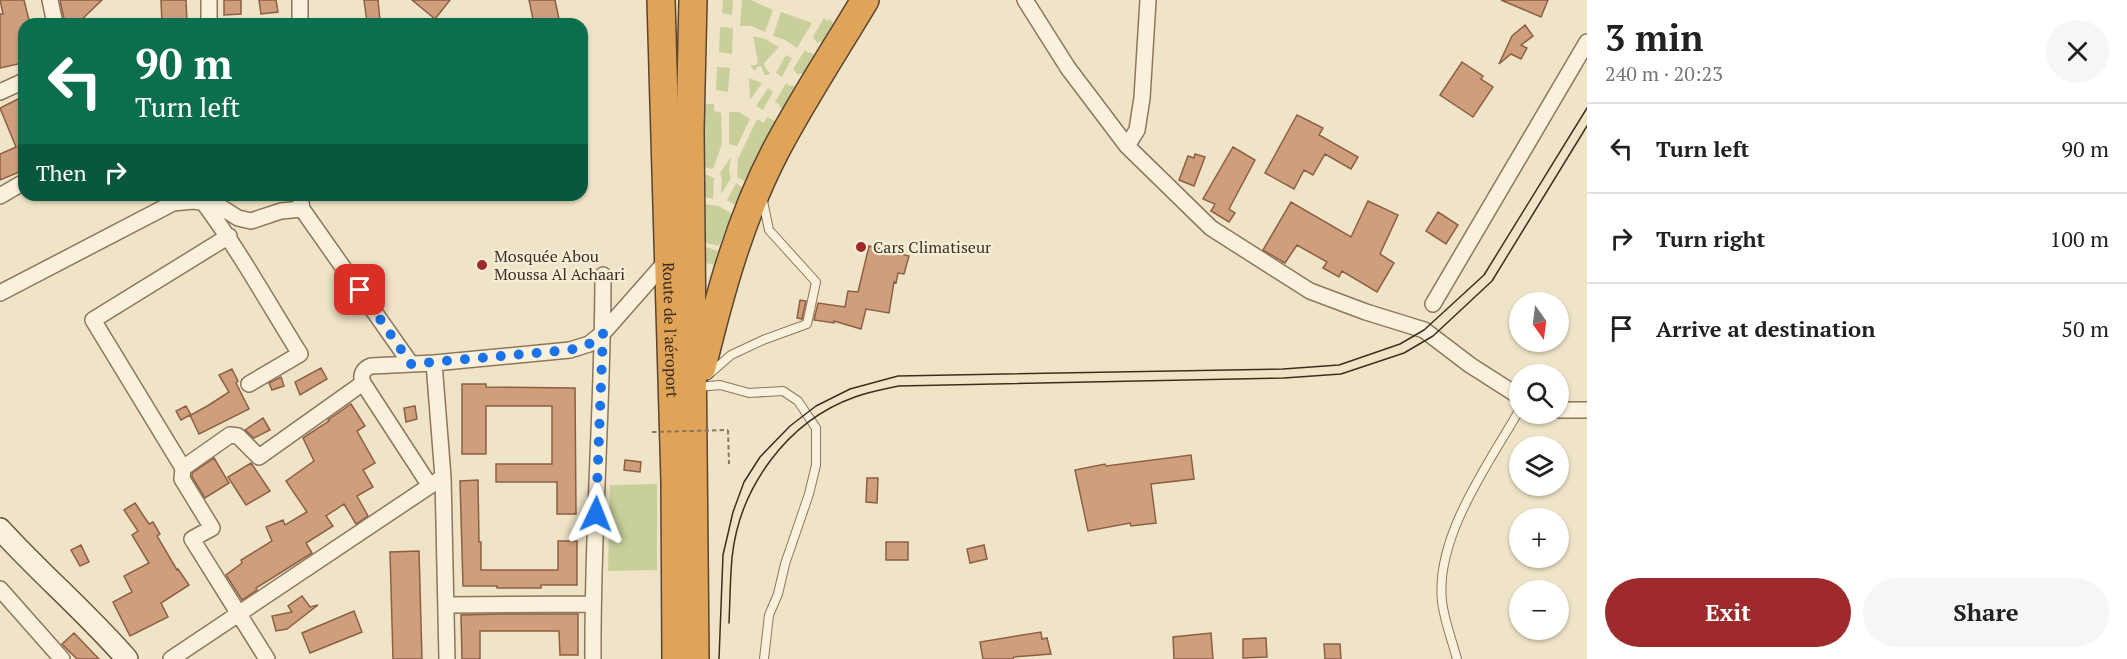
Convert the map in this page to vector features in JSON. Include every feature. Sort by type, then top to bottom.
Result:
[{"type":"highway","name":"Route de l'aéroport","points":[[663,0],[676,659]]},
{"type":"highway","points":[[693,0],[690,130],[695,659]]},
{"type":"highway","points":[[693,387],[702,369],[734,249],[762,182],[776,151],[865,0]]},
{"type":"street","points":[[50,0],[54,18]]},
{"type":"street","points":[[209,18],[210,0]]},
{"type":"street","points":[[300,0],[300,18]]},
{"type":"street","points":[[1025,0],[1068,68],[1127,146],[1211,228],[1310,291],[1424,330],[1509,390]]},
{"type":"street","points":[[1127,146],[1137,130],[1142,98],[1148,0]]},
{"type":"street","points":[[1433,304],[1587,42]]},
{"type":"street","points":[[0,92],[18,84]]},
{"type":"street","points":[[0,196],[18,186]]},
{"type":"street","points":[[0,293],[164,207],[183,201]]},
{"type":"street","points":[[204,201],[229,236],[300,354],[249,384]]},
{"type":"street","points":[[208,201],[238,218],[251,221],[301,202],[411,364]]},
{"type":"street","points":[[229,236],[93,320],[183,468],[182,479],[212,528],[192,539],[267,659]]},
{"type":"street","points":[[430,486],[363,383],[362,373],[369,367],[570,350],[589,344],[603,333],[669,258]]},
{"type":"street","points":[[593,659],[592,604],[603,333],[603,275]]},
{"type":"street","points":[[434,363],[443,477],[447,659]]},
{"type":"street","points":[[183,468],[230,435],[238,436],[259,457],[363,383]]},
{"type":"street","points":[[1569,410],[1587,410]]},
{"type":"street","points":[[171,659],[443,477]]},
{"type":"street","points":[[0,529],[79,607],[127,659]]},
{"type":"street","points":[[0,589],[62,659]]},
{"type":"street","points":[[446,605],[592,604]]},
{"type":"lane","points":[[693,387],[731,355],[763,340],[807,324],[816,282],[769,230],[764,211],[762,182]]},
{"type":"lane","points":[[693,387],[720,385],[749,393],[783,391],[798,401],[816,428],[816,465],[778,594],[769,615],[764,659]]},
{"type":"lane","points":[[1456,659],[1442,601],[1445,554],[1458,518],[1511,424]]},
{"type":"path","points":[[652,432],[728,430],[729,464]]},
{"type":"green space","points":[[723,0],[733,0],[732,15],[722,13]]},
{"type":"green space","points":[[742,0],[751,0],[773,10],[765,32],[751,26],[740,26]]},
{"type":"green space","points":[[781,12],[812,23],[797,48],[773,36]]},
{"type":"green space","points":[[824,18],[827,21],[830,19],[834,25],[823,44],[820,41],[817,43],[813,37]]},
{"type":"green space","points":[[720,27],[733,28],[732,54],[719,52]]},
{"type":"green space","points":[[753,36],[765,39],[779,47],[764,63],[770,73],[768,75],[765,75],[761,66],[755,71],[751,67],[758,62]]},
{"type":"green space","points":[[805,50],[808,53],[811,52],[815,57],[804,76],[801,73],[798,75],[793,69]]},
{"type":"green space","points":[[786,55],[792,58],[782,77],[776,73]]},
{"type":"green space","points":[[717,67],[730,68],[728,92],[716,90]]},
{"type":"green space","points":[[749,78],[762,83],[750,100]]},
{"type":"green space","points":[[786,83],[793,85],[797,90],[786,109],[780,108],[775,102]]},
{"type":"green space","points":[[768,88],[773,92],[763,110],[756,106]]},
{"type":"green space","points":[[704,104],[714,104],[714,111],[721,113],[722,144],[713,169],[705,167]]},
{"type":"green space","points":[[729,112],[739,112],[750,119],[737,146],[729,144]]},
{"type":"green space","points":[[767,117],[777,122],[746,182],[737,177],[738,159],[757,119],[764,123]]},
{"type":"green space","points":[[731,157],[729,171],[731,178],[721,194],[720,173]]},
{"type":"green space","points":[[705,174],[714,178],[713,199],[705,197]]},
{"type":"green space","points":[[736,183],[743,188],[735,205],[727,200]]},
{"type":"green space","points":[[705,204],[719,206],[732,214],[719,246],[706,243]]},
{"type":"green space","points":[[706,247],[718,251],[714,265],[706,263]]},
{"type":"green space","points":[[657,484],[657,570],[608,571],[610,485]]},
{"type":"building","points":[[0,0],[24,0],[28,18],[18,18],[18,64],[0,68],[0,14],[3,14]]},
{"type":"building","points":[[60,0],[102,0],[83,18],[64,18]]},
{"type":"building","points":[[161,0],[186,0],[187,18],[162,18]]},
{"type":"building","points":[[224,0],[241,0],[241,14],[224,15]]},
{"type":"building","points":[[259,0],[276,0],[278,12],[261,14]]},
{"type":"building","points":[[364,0],[378,0],[380,18],[366,18]]},
{"type":"building","points":[[412,0],[450,0],[434,18]]},
{"type":"building","points":[[529,0],[555,0],[559,18],[533,18]]},
{"type":"building","points":[[1501,0],[1548,0],[1541,17]]},
{"type":"building","points":[[1525,25],[1533,36],[1521,45],[1527,48],[1521,59],[1511,54],[1499,64],[1512,36]]},
{"type":"building","points":[[1462,62],[1483,76],[1481,79],[1493,87],[1473,117],[1440,95]]},
{"type":"building","points":[[18,99],[18,172],[0,180],[0,154],[16,147],[0,108]]},
{"type":"building","points":[[1297,115],[1323,128],[1319,135],[1358,157],[1351,169],[1325,154],[1313,175],[1304,170],[1294,189],[1265,173]]},
{"type":"building","points":[[1233,147],[1255,160],[1229,209],[1235,213],[1229,222],[1211,211],[1215,204],[1203,199]]},
{"type":"building","points":[[1195,154],[1205,157],[1194,186],[1179,180],[1188,156],[1194,158]]},
{"type":"building","points":[[1368,201],[1398,215],[1380,254],[1394,263],[1377,292],[1342,271],[1339,277],[1323,268],[1327,262],[1297,245],[1285,263],[1263,250],[1291,202],[1351,237]]},
{"type":"building","points":[[1438,212],[1458,225],[1446,244],[1426,231]]},
{"type":"building","points":[[869,246],[909,256],[904,274],[898,273],[896,283],[894,282],[889,313],[866,309],[861,329],[834,321],[834,323],[814,320],[818,303],[845,307],[848,291],[858,292]]},
{"type":"building","points":[[800,300],[806,301],[802,319],[797,318]]},
{"type":"building","points":[[321,368],[327,379],[300,395],[295,382]]},
{"type":"building","points":[[232,369],[249,409],[199,434],[190,415],[181,420],[176,411],[186,406],[191,415],[229,392],[219,375]]},
{"type":"building","points":[[281,377],[284,386],[272,390],[269,383]]},
{"type":"building","points":[[462,384],[486,384],[486,387],[575,388],[576,514],[557,514],[557,482],[496,482],[496,464],[552,464],[552,406],[486,406],[486,454],[462,454]]},
{"type":"building","points":[[351,404],[365,426],[357,431],[375,463],[363,470],[373,487],[357,496],[368,516],[356,524],[344,504],[326,516],[333,526],[306,543],[312,553],[256,588],[257,590],[242,600],[226,575],[242,563],[241,560],[272,541],[266,527],[283,520],[285,525],[307,512],[286,481],[314,461],[303,438]]},
{"type":"building","points":[[415,406],[417,419],[406,422],[404,408]]},
{"type":"building","points":[[263,418],[270,430],[254,438],[245,430]]},
{"type":"building","points":[[1191,455],[1194,479],[1151,484],[1156,523],[1131,526],[1130,523],[1088,531],[1075,470],[1105,464],[1106,466]]},
{"type":"building","points":[[214,458],[229,483],[205,498],[192,477],[192,473]]},
{"type":"building","points":[[625,460],[641,462],[640,472],[624,470]]},
{"type":"building","points":[[251,463],[270,491],[246,505],[228,477]]},
{"type":"building","points":[[867,478],[878,478],[877,503],[866,502]]},
{"type":"building","points":[[478,480],[481,570],[558,570],[558,541],[577,541],[577,585],[541,585],[541,588],[463,586],[460,481]]},
{"type":"building","points":[[135,503],[149,524],[153,522],[160,534],[157,536],[177,570],[189,585],[161,603],[168,617],[130,636],[113,602],[132,592],[124,576],[149,563],[132,535],[138,531],[124,510]]},
{"type":"building","points":[[886,542],[908,542],[908,560],[886,560]]},
{"type":"building","points":[[81,545],[89,562],[80,566],[71,550]]},
{"type":"building","points":[[984,545],[987,559],[970,563],[967,549]]},
{"type":"building","points":[[419,551],[422,659],[393,659],[390,552]]},
{"type":"building","points":[[302,596],[310,607],[318,605],[287,629],[276,631],[272,616],[292,612],[288,606]]},
{"type":"building","points":[[354,611],[362,632],[310,653],[302,633]]},
{"type":"building","points":[[578,614],[578,655],[560,655],[559,631],[480,631],[480,659],[462,659],[461,615]]},
{"type":"building","points":[[1041,632],[1042,639],[1047,638],[1051,654],[1014,657],[1013,659],[983,659],[980,642]]},
{"type":"building","points":[[74,633],[99,659],[77,659],[62,644]]},
{"type":"building","points":[[1211,633],[1213,659],[1174,659],[1173,637]]},
{"type":"building","points":[[1266,638],[1267,657],[1243,658],[1243,639]]},
{"type":"building","points":[[1324,644],[1340,644],[1341,659],[1325,659]]},
{"type":"tram line","points":[[719,659],[723,555],[733,512],[744,482],[760,457],[790,426],[816,406],[850,389],[898,376],[1283,369],[1339,365],[1400,344],[1424,330],[1484,275],[1587,108]]},
{"type":"tram line","points":[[729,623],[732,558],[737,532],[756,483],[788,440],[808,422],[830,408],[860,395],[899,386],[1284,378],[1341,374],[1404,353],[1433,336],[1492,281],[1587,126]]},
{"type":"place","name":"Cars Climatiseur","points":[[861,247]]},
{"type":"place","name":"Mosquée Abou Moussa Al Achaari","points":[[482,265]]},
{"type":"route","points":[[360,290],[411,364],[570,350],[589,344],[603,333],[596,514]]}]
